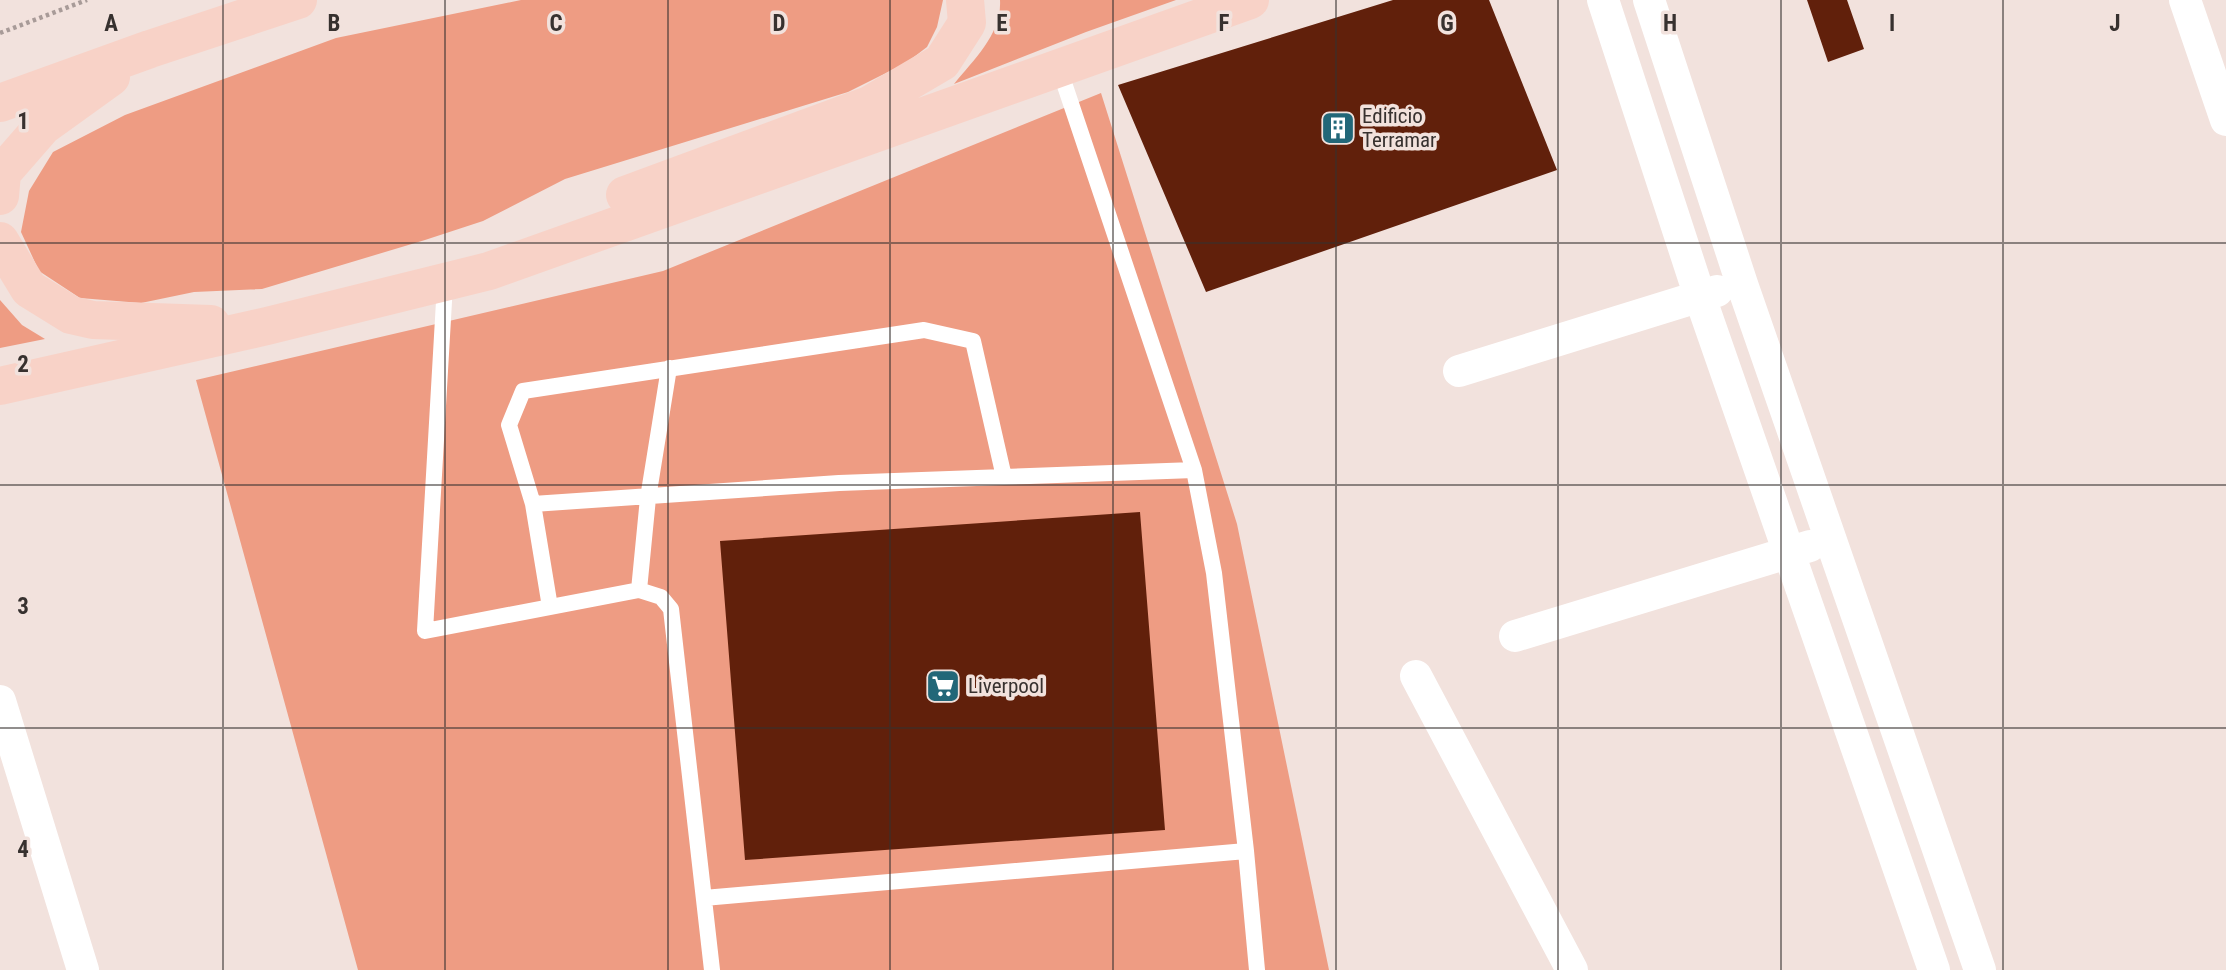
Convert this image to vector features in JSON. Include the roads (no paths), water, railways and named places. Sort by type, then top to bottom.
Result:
[{"type":"highway","points":[[0,103],[298,0]]},
{"type":"highway","points":[[489,271],[532,230],[869,105],[942,62],[967,23],[965,0]]},
{"type":"highway","points":[[0,386],[267,326],[489,271],[1250,0]]},
{"type":"highway","points":[[0,196],[2,173],[43,126],[150,49]]},
{"type":"highway","points":[[0,241],[29,289],[71,315],[93,320],[267,326]]},
{"type":"street","points":[[1603,0],[1700,297],[1934,970]]},
{"type":"street","points":[[1650,0],[1742,284],[1980,970]]},
{"type":"street","points":[[2185,0],[2226,120]]},
{"type":"street","points":[[1459,371],[1742,284]]},
{"type":"street","points":[[1515,636],[1831,539]]},
{"type":"street","points":[[1416,676],[1572,970]]},
{"type":"street","points":[[0,701],[83,970]]},
{"type":"lane","points":[[1059,68],[1194,470],[1214,573],[1257,970]]},
{"type":"lane","points":[[445,284],[425,631],[639,590],[661,597],[671,609],[712,970]]},
{"type":"lane","points":[[550,607],[533,504],[509,425],[523,391],[924,330],[973,341],[1004,477]]},
{"type":"lane","points":[[639,590],[648,498],[669,368]]},
{"type":"lane","points":[[533,504],[839,484],[1194,470]]},
{"type":"lane","points":[[704,898],[1246,851]]},
{"type":"place","name":"Edificio Terramar","points":[[1338,128]]},
{"type":"place","name":"Liverpool","points":[[943,686]]}]
